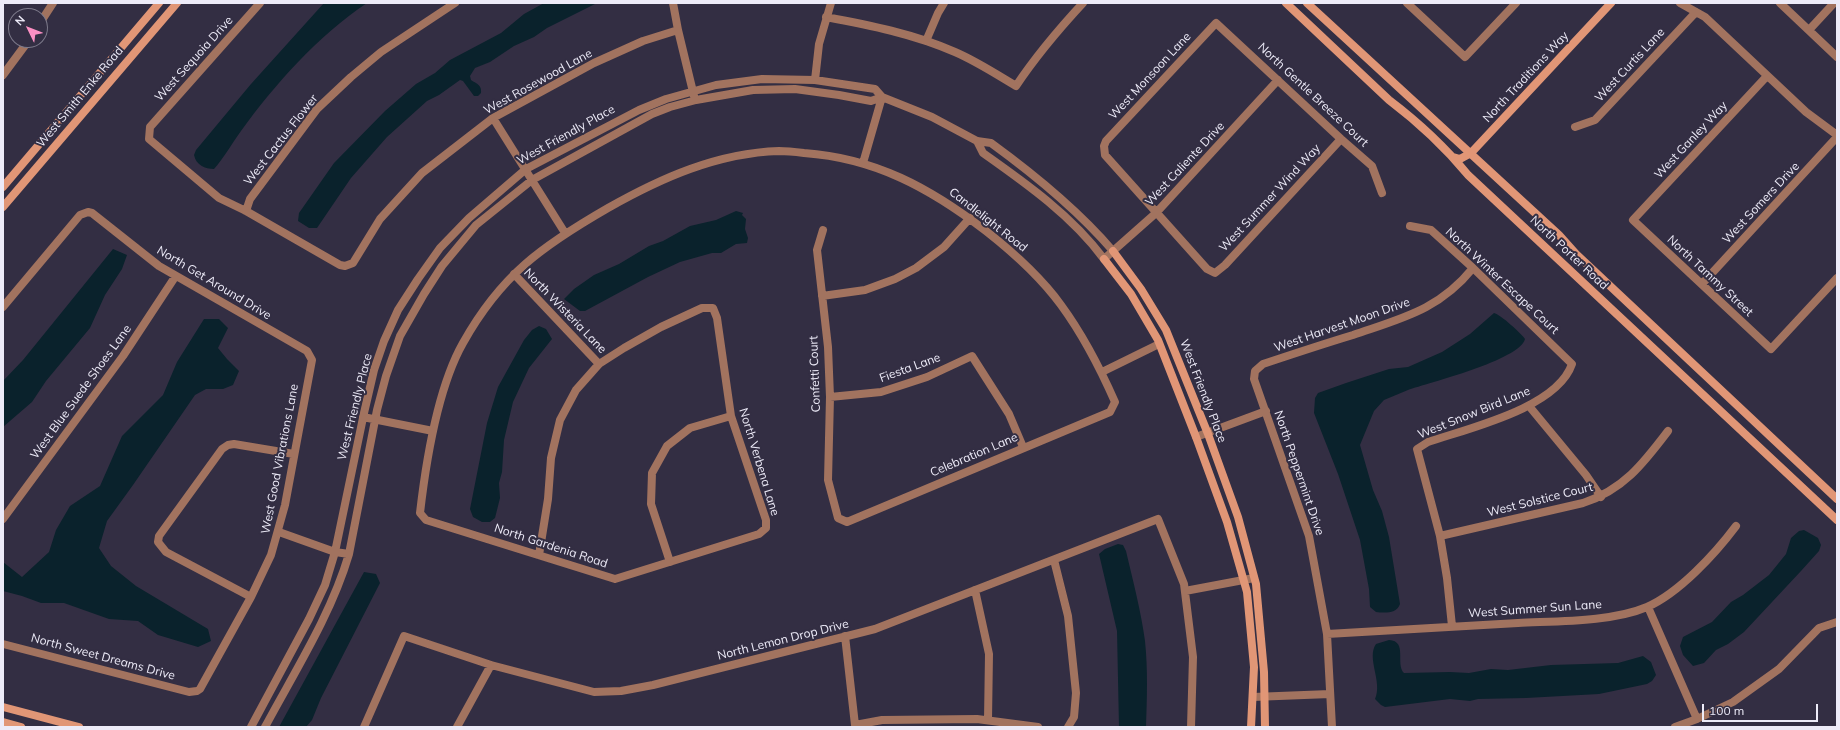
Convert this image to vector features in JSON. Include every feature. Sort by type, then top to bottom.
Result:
[{"type":"street","name":"West Smith Enke Road","points":[[3,187],[158,3]]},
{"type":"street","name":"West Smith Enke Road","points":[[3,207],[176,3]]},
{"type":"street","name":"West Sequoia Drive","points":[[246,211],[219,198],[154,145],[149,139],[150,127],[260,3]]},
{"type":"street","points":[[673,3],[678,30],[696,100]]},
{"type":"street","points":[[815,80],[819,44],[831,3]]},
{"type":"street","points":[[926,41],[938,12],[944,3]]},
{"type":"street","points":[[826,17],[864,24],[926,41],[955,52],[1016,86],[1054,34],[1083,3]]},
{"type":"street","name":"North Porter Road","points":[[1286,3],[1453,157],[1468,175],[1837,520]]},
{"type":"street","name":"North Porter Road","points":[[1307,3],[1461,147],[1471,153],[1559,235],[1581,260],[1837,499]]},
{"type":"street","points":[[1407,3],[1465,57],[1516,3]]},
{"type":"street","name":"North Traditions Way","points":[[1471,153],[1611,3]]},
{"type":"street","points":[[1680,3],[1705,17],[1806,112],[1837,136]]},
{"type":"street","points":[[1692,3],[1696,12]]},
{"type":"street","points":[[1780,3],[1837,56]]},
{"type":"street","points":[[1809,30],[1834,3]]},
{"type":"street","name":"West Cactus Flower","points":[[246,211],[250,199],[317,109],[351,77],[381,52],[453,4]]},
{"type":"street","name":"West Curtis Lane","points":[[1575,127],[1595,120],[1696,12]]},
{"type":"street","name":"North Gentle Breeze Court","points":[[1216,23],[1372,166],[1382,193]]},
{"type":"street","name":"West Monsoon Lane","points":[[1156,213],[1105,155],[1104,146],[1106,141],[1216,23]]},
{"type":"street","name":"West Rosewood Lane","points":[[246,211],[340,265],[345,266],[353,262],[380,219],[422,173],[493,118],[594,63],[643,41],[678,30]]},
{"type":"street","points":[[3,75],[23,48]]},
{"type":"street","name":"West Ganley Way","points":[[1633,220],[1767,76]]},
{"type":"street","name":"West Friendly Place","points":[[251,727],[325,585],[335,552],[374,370],[384,341],[398,310],[440,248],[469,218],[526,170],[639,110],[666,99],[716,85],[762,79],[815,80],[875,89],[882,97],[932,117],[977,142],[991,143],[1054,191],[1094,229],[1113,251],[1141,289],[1166,330],[1208,434],[1238,517],[1254,578],[1265,698],[1265,727]]},
{"type":"street","name":"West Caliente Drive","points":[[1104,258],[1156,213],[1278,80]]},
{"type":"street","name":"West Friendly Place","points":[[265,727],[330,606],[349,554],[375,420],[386,376],[400,336],[442,266],[476,225],[532,180],[652,114],[670,106],[753,90],[776,89],[814,91],[871,101],[882,97]]},
{"type":"street","points":[[863,163],[882,97]]},
{"type":"street","points":[[493,118],[565,233]]},
{"type":"street","name":"West Somers Drive","points":[[1702,284],[1837,136]]},
{"type":"street","name":"West Summer Wind Way","points":[[1156,213],[1207,269],[1215,273],[1225,265],[1341,139]]},
{"type":"street","name":"West Friendly Place","points":[[977,142],[983,153],[1072,221],[1088,238],[1131,294],[1159,344],[1196,437],[1227,522],[1247,592],[1254,667],[1251,727]]},
{"type":"street","name":"Candlelight Road","points":[[420,513],[433,431],[444,386],[461,345],[486,304],[537,252],[565,233],[641,190],[689,168],[728,158],[779,151],[829,155],[863,163],[906,180],[937,195],[1009,248],[1038,277],[1060,303],[1082,334],[1102,372],[1115,402]]},
{"type":"street","points":[[1453,157],[1460,158],[1471,153]]},
{"type":"street","name":"North Get Around Drive","points":[[3,307],[80,215],[88,212],[96,214],[144,255],[175,277],[307,351],[311,356]]},
{"type":"street","points":[[822,296],[865,290],[895,279],[916,268],[944,247],[970,218]]},
{"type":"street","name":"North Tammy Street","points":[[1633,220],[1771,349],[1837,278]]},
{"type":"street","name":"North Winter Escape Court","points":[[1410,226],[1431,230],[1572,364]]},
{"type":"street","name":"Confetti Court","points":[[823,230],[817,250],[828,347],[830,397],[828,480],[838,518]]},
{"type":"street","name":"West Harvest Moon Drive","points":[[1255,371],[1263,364],[1413,315],[1438,301],[1460,283],[1472,268]]},
{"type":"street","name":"North Wisteria Lane","points":[[514,274],[599,364]]},
{"type":"street","name":"West Blue Suede Shoes Lane","points":[[3,519],[123,356],[175,277]]},
{"type":"street","name":"North Verbena Lane","points":[[599,364],[661,327],[702,308],[713,308],[717,318],[731,416],[766,520],[766,528]]},
{"type":"street","points":[[1102,372],[1159,344]]},
{"type":"street","name":"West Good Vibrations Lane","points":[[197,691],[203,686],[251,597],[271,555],[279,532],[311,365],[311,356]]},
{"type":"street","name":"Fiesta Lane","points":[[830,397],[881,392],[927,377],[972,356],[1009,414],[1023,447]]},
{"type":"street","points":[[539,555],[548,499],[551,458],[560,420],[576,390],[599,364]]},
{"type":"street","name":"West Snow Bird Lane","points":[[1440,536],[1417,449],[1428,442],[1529,406],[1551,392],[1569,374],[1572,364]]},
{"type":"street","name":"North Peppermint Drive","points":[[1255,371],[1254,379],[1309,536],[1327,634],[1332,727]]},
{"type":"street","name":"Celebration Lane","points":[[838,518],[847,522],[1023,447],[1110,412],[1115,402]]},
{"type":"street","points":[[1529,406],[1586,475],[1601,497]]},
{"type":"street","points":[[1196,437],[1208,434],[1266,411]]},
{"type":"street","points":[[670,562],[651,504],[652,473],[667,446],[690,428],[731,416]]},
{"type":"street","points":[[363,417],[433,431]]},
{"type":"street","name":"West Solstice Court","points":[[1440,536],[1583,503],[1601,497],[1634,472],[1668,431]]},
{"type":"street","points":[[251,597],[166,552],[158,542],[159,536],[222,449],[228,445],[234,444],[294,454]]},
{"type":"street","name":"North Gardenia Road","points":[[420,513],[426,520],[615,579],[759,534],[766,528]]},
{"type":"street","name":"North Lemon Drop Drive","points":[[364,727],[404,636],[492,665],[594,692],[622,691],[653,686],[875,629],[1158,520],[1184,584],[1185,591]]},
{"type":"street","name":"West Summer Sun Lane","points":[[1327,634],[1582,620],[1630,613],[1648,607],[1684,583],[1722,544],[1736,526]]},
{"type":"street","points":[[279,532],[335,552],[349,554]]},
{"type":"street","points":[[1440,536],[1447,578],[1452,626]]},
{"type":"street","points":[[1054,560],[1068,616],[1076,693],[1074,717],[1068,727]]},
{"type":"street","points":[[1191,727],[1193,657],[1185,591],[1254,578]]},
{"type":"street","points":[[975,590],[989,654],[988,720]]},
{"type":"street","points":[[1648,607],[1697,719]]},
{"type":"street","points":[[1676,727],[1734,702],[1779,669],[1819,628],[1837,622]]},
{"type":"street","points":[[845,636],[855,725],[882,720],[977,719],[1038,727]]},
{"type":"street","name":"North Sweet Dreams Drive","points":[[3,644],[189,692],[197,691]]},
{"type":"street","points":[[457,727],[492,665]]},
{"type":"street","points":[[1253,697],[1265,698],[1330,694]]},
{"type":"street","points":[[3,707],[79,727]]},
{"type":"street","points":[[3,722],[21,727]]},
{"type":"water","points":[[324,3],[367,3],[331,30],[298,62],[254,113],[214,169],[204,167],[199,164],[194,155],[196,150],[251,84]]},
{"type":"water","points":[[544,3],[597,3],[547,28],[534,37],[514,46],[490,62],[475,68],[470,76],[471,80],[481,88],[481,93],[478,96],[474,96],[463,81],[460,80],[439,95],[427,101],[387,137],[351,178],[317,228],[309,228],[298,221],[299,213],[334,163],[385,111],[416,84],[435,73],[450,60],[501,33],[524,14]]},
{"type":"water","points":[[736,211],[743,213],[742,215],[746,219],[745,229],[748,238],[747,243],[736,244],[721,253],[712,253],[680,262],[648,277],[585,311],[580,311],[564,299],[574,289],[594,275],[619,264],[649,246],[663,241],[690,226],[716,220]]},
{"type":"water","points":[[113,249],[127,255],[122,269],[105,295],[90,328],[46,381],[32,402],[3,427],[3,381],[23,360]]},
{"type":"water","points":[[1494,313],[1516,329],[1525,339],[1519,347],[1491,363],[1408,390],[1384,400],[1374,411],[1360,445],[1389,537],[1400,604],[1396,610],[1393,611],[1386,613],[1376,612],[1370,607],[1369,589],[1360,540],[1338,474],[1314,413],[1315,398],[1318,393],[1389,369],[1408,367],[1442,352],[1470,334]]},
{"type":"water","points":[[204,319],[219,319],[228,328],[218,348],[239,371],[233,385],[223,389],[206,389],[195,395],[107,521],[99,548],[111,566],[136,586],[208,629],[211,641],[198,647],[158,635],[138,621],[109,619],[64,603],[41,603],[3,591],[3,562],[22,577],[49,552],[56,530],[70,506],[100,486],[122,436],[163,395],[177,362]]},
{"type":"water","points":[[539,326],[546,329],[552,339],[529,368],[513,402],[504,440],[502,472],[499,483],[500,498],[495,518],[490,522],[482,522],[473,517],[470,509],[487,423],[498,387],[524,340],[532,330]]},
{"type":"water","points":[[1804,530],[1818,538],[1821,545],[1819,551],[1744,632],[1728,644],[1716,650],[1704,663],[1693,666],[1683,655],[1680,646],[1683,637],[1712,622],[1731,602],[1743,595],[1769,575],[1786,554],[1791,538],[1799,531]]},
{"type":"water","points":[[1118,544],[1123,545],[1126,551],[1137,596],[1145,641],[1147,673],[1146,727],[1119,727],[1117,631],[1099,554],[1105,549]]},
{"type":"water","points":[[364,572],[376,574],[380,583],[321,698],[312,720],[306,727],[279,727]]},
{"type":"water","points":[[1389,640],[1395,641],[1398,644],[1404,673],[1469,673],[1491,669],[1508,670],[1551,665],[1618,663],[1643,656],[1651,662],[1656,675],[1652,681],[1647,684],[1599,694],[1478,699],[1470,701],[1450,699],[1385,707],[1375,699],[1377,685],[1373,663],[1373,650],[1376,644]]}]
